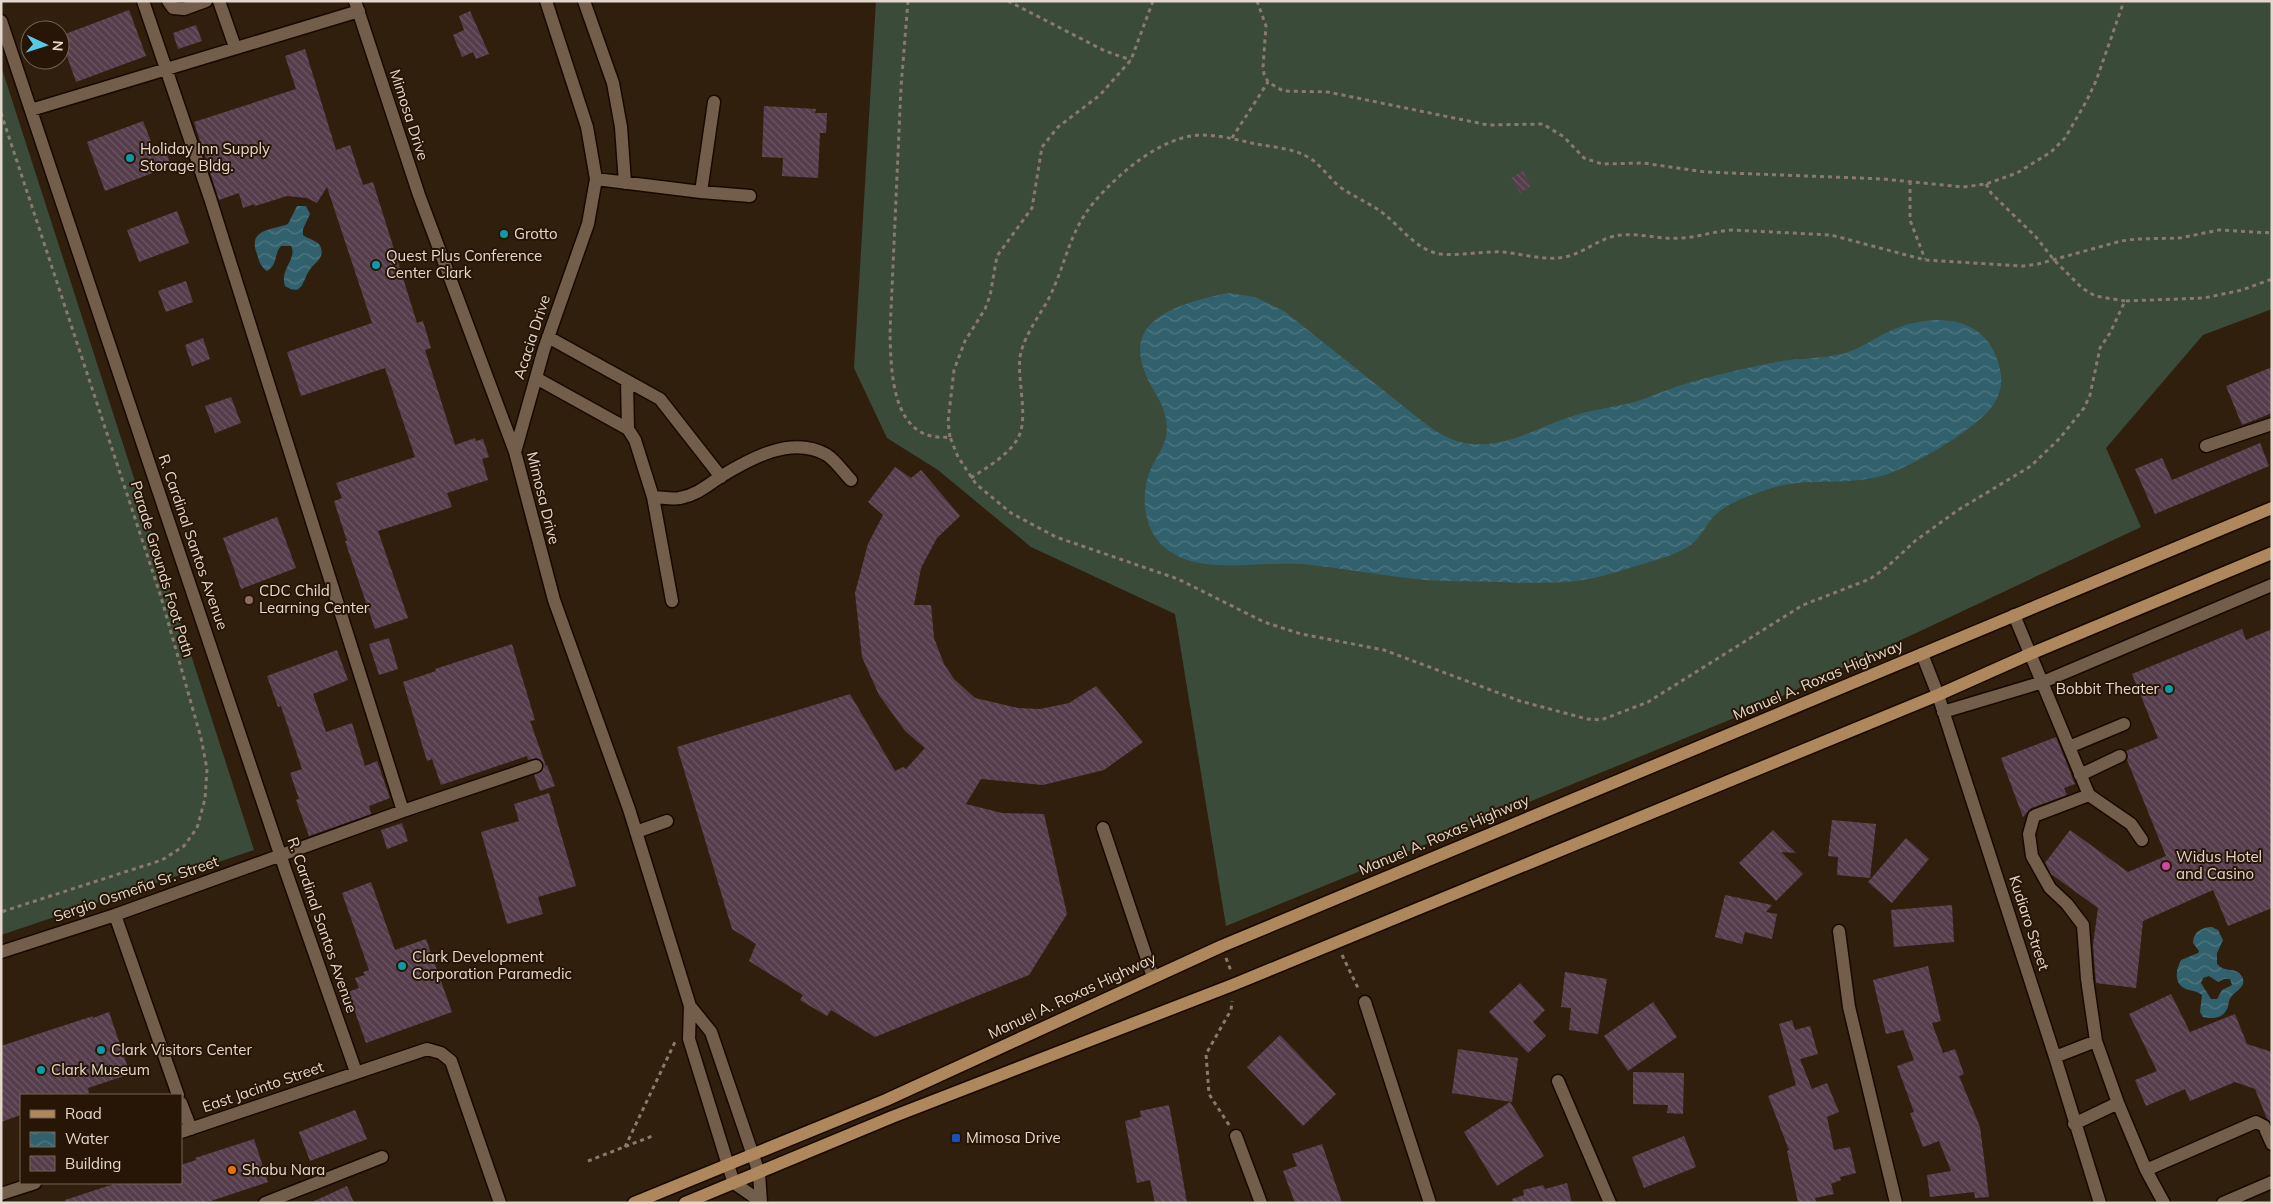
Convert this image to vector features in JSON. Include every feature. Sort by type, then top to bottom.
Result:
[{"type":"main road","name":"Manuel A. Roxas Highway","points":[[634,1203],[886,1100],[1222,946],[2272,508]]},
{"type":"main road","points":[[684,1203],[892,1117],[1235,984],[1938,695],[2030,654],[2272,553]]},
{"type":"street","points":[[143,1],[210,198],[403,811]]},
{"type":"street","points":[[168,1],[173,8],[184,9],[206,1]]},
{"type":"street","points":[[219,1],[235,48]]},
{"type":"street","name":"Acacia Drive","points":[[515,452],[548,337],[588,224],[596,179],[587,127],[546,1]]},
{"type":"street","points":[[584,1],[612,84],[621,127],[625,183]]},
{"type":"street","points":[[31,110],[235,48],[357,6]]},
{"type":"street","name":"Mimosa Drive","points":[[357,6],[418,195],[515,452],[554,600],[636,832],[690,1006],[689,1035],[734,1183]]},
{"type":"street","name":"R. Cardinal Santos Avenue","points":[[1,21],[280,856],[356,1072]]},
{"type":"street","points":[[701,192],[714,102]]},
{"type":"street","points":[[596,179],[750,196]]},
{"type":"street","points":[[548,337],[660,399],[721,476]]},
{"type":"street","points":[[536,378],[628,429],[635,440],[653,497],[672,601]]},
{"type":"street","points":[[627,382],[628,429]]},
{"type":"street","points":[[2206,446],[2272,424]]},
{"type":"street","points":[[653,497],[678,499],[697,493],[721,476],[757,458],[792,447],[810,447],[829,456],[851,480]]},
{"type":"street","points":[[1943,712],[2043,682],[2272,585]]},
{"type":"street","points":[[2014,615],[2089,796],[2131,824],[2142,840]]},
{"type":"street","name":"Kudiaro Street","points":[[1922,654],[1938,695],[2100,1203]]},
{"type":"street","points":[[2069,746],[2124,724]]},
{"type":"street","points":[[2080,775],[2120,756]]},
{"type":"street","name":"Sergio Osmeña Sr. Street","points":[[1,952],[115,915],[403,811],[536,766]]},
{"type":"street","points":[[2089,796],[2034,816],[2030,824],[2029,834],[2032,856],[2050,888],[2067,904],[2083,925],[2087,979],[2096,1041],[2118,1103],[2146,1170],[2164,1203]]},
{"type":"street","points":[[636,832],[667,820]]},
{"type":"street","points":[[1103,828],[1153,977]]},
{"type":"street","points":[[115,915],[178,1094]]},
{"type":"street","points":[[1839,930],[1849,1006],[1896,1203]]},
{"type":"street","points":[[1365,1002],[1430,1203]]},
{"type":"street","name":"Mimosa Drive","points":[[690,1006],[712,1032],[759,1172],[761,1202]]},
{"type":"street","points":[[2055,1057],[2096,1041]]},
{"type":"street","name":"East Jacinto Street","points":[[186,1131],[427,1049],[441,1053],[451,1061],[500,1203]]},
{"type":"street","points":[[1558,1081],[1610,1203]]},
{"type":"street","points":[[2074,1124],[2118,1103]]},
{"type":"street","points":[[182,1109],[186,1131]]},
{"type":"street","points":[[2146,1170],[2256,1122],[2264,1126],[2272,1144]]},
{"type":"street","points":[[1236,1136],[1260,1203]]},
{"type":"street","points":[[264,1203],[382,1157]]},
{"type":"street","points":[[2223,1203],[2272,1182]]},
{"type":"street","points":[[734,1183],[761,1202]]},
{"type":"street","points":[[1,1194],[31,1184]]},
{"type":"path","points":[[908,1],[901,87],[890,334],[891,372],[897,400],[905,416],[915,428],[930,436],[950,436]]},
{"type":"path","points":[[1008,1],[1105,51],[1132,60]]},
{"type":"path","points":[[1153,1],[1132,60],[1100,95],[1058,127],[1042,148],[1032,208],[997,256],[986,309],[966,341],[954,370],[948,422],[950,436],[958,457],[971,478],[1011,514],[1056,537],[1178,580],[1264,622],[1301,634],[1384,650],[1520,701],[1587,719],[1601,720],[1648,702],[1803,605],[1870,580],[1916,541],[1958,510],[2031,466],[2060,438],[2084,408],[2090,395],[2100,348],[2110,333],[2125,301]]},
{"type":"path","points":[[1257,1],[1266,26],[1263,67],[1268,82],[1283,91],[1328,92],[1488,125],[1543,124],[1564,137],[1584,158],[1602,164],[1643,163],[1705,172],[1910,181],[1963,187],[1986,184],[2024,169],[2051,152],[2065,138],[2086,102],[2096,80],[2124,1]]},
{"type":"path","points":[[1232,138],[1268,82]]},
{"type":"path","name":"Parade Grounds Foot Path","points":[[1,113],[161,597],[201,738],[207,769],[205,799],[197,828],[184,846],[162,860],[1,912]]},
{"type":"path","points":[[971,478],[1009,450],[1018,438],[1022,420],[1020,372],[1022,349],[1026,337],[1050,297],[1068,245],[1086,212],[1129,168],[1165,146],[1183,138],[1199,135],[1232,138],[1306,156],[1339,186],[1383,213],[1414,242],[1431,252],[1442,254],[1505,252],[1558,257],[1568,256],[1606,238],[1619,235],[1680,238],[1732,230],[1831,235],[1925,260],[2010,266],[2038,264],[2137,239],[2180,238],[2219,230],[2272,232]]},
{"type":"path","points":[[1910,181],[1908,207],[1910,220],[1925,260]]},
{"type":"path","points":[[1986,184],[1991,193],[2036,237],[2054,260],[2082,288],[2095,296],[2108,300],[2125,301],[2204,298],[2242,290],[2272,279]]},
{"type":"path","points":[[1335,942],[1365,1002]]},
{"type":"path","points":[[1222,946],[1235,984],[1230,1010],[1206,1054],[1209,1094],[1236,1136]]},
{"type":"path","points":[[625,1147],[673,1043],[689,1035]]},
{"type":"path","points":[[588,1161],[655,1135]]},
{"type":"green space","points":[[876,1],[2272,1],[2272,309],[2203,335],[2106,448],[2141,527],[1744,714],[1226,926],[1175,614],[1031,547],[938,470],[887,438],[854,368]]},
{"type":"green space","points":[[1,66],[254,850],[1,935]]},
{"type":"water","points":[[297,206],[306,206],[310,214],[303,229],[303,235],[318,243],[322,251],[317,262],[308,272],[302,286],[296,290],[285,286],[284,280],[293,251],[291,246],[281,246],[273,266],[267,271],[260,264],[255,240],[263,232],[288,224]]},
{"type":"water","points":[[1228,293],[1255,297],[1284,311],[1427,425],[1448,438],[1470,444],[1498,443],[1528,434],[1575,415],[1631,403],[1678,386],[1730,372],[1776,362],[1842,354],[1855,350],[1892,330],[1928,320],[1945,320],[1961,323],[1975,330],[1987,341],[1996,356],[2001,375],[2001,385],[1995,402],[1974,424],[1942,447],[1906,466],[1878,477],[1852,481],[1788,484],[1752,495],[1721,510],[1687,548],[1660,559],[1600,577],[1547,583],[1448,581],[1426,580],[1304,564],[1208,564],[1189,560],[1173,553],[1159,542],[1147,517],[1145,489],[1152,467],[1165,441],[1167,425],[1163,408],[1143,368],[1140,349],[1144,334],[1154,321],[1169,311],[1186,304]]},
{"type":"water","points":[[2208,927],[2218,930],[2223,940],[2217,953],[2217,964],[2220,967],[2236,971],[2243,979],[2240,988],[2230,998],[2225,1012],[2213,1018],[2203,1017],[2200,1012],[2202,995],[2182,987],[2177,980],[2181,960],[2199,951],[2193,943],[2196,933]],"holes":[[[2209,976],[2218,982],[2230,979],[2232,985],[2222,990],[2217,999],[2211,999],[2201,983],[2203,978]]]},
{"type":"building","points":[[129,10],[146,56],[76,82],[70,65],[70,32]]},
{"type":"building","points":[[470,11],[489,54],[476,59],[473,52],[462,57],[453,35],[464,30],[459,16]]},
{"type":"building","points":[[196,25],[202,41],[178,49],[173,33]]},
{"type":"building","name":"Quest Plus Conference Center Clark","points":[[305,49],[336,150],[350,145],[363,185],[373,182],[417,323],[423,321],[431,348],[425,350],[455,445],[475,438],[476,441],[483,439],[489,457],[482,459],[488,480],[447,493],[452,507],[378,531],[408,618],[375,629],[345,541],[347,541],[334,501],[342,498],[336,483],[415,457],[385,368],[301,396],[287,352],[372,323],[327,187],[317,203],[307,198],[287,196],[243,208],[239,193],[219,200],[194,122],[296,89],[285,56]]},
{"type":"building","points":[[764,106],[816,109],[815,113],[827,113],[826,133],[820,133],[818,178],[782,176],[783,158],[762,157]]},
{"type":"building","name":"Holiday Inn Supply Storage Bldg.","points":[[143,121],[154,149],[164,145],[171,166],[105,191],[87,142]]},
{"type":"building","points":[[1523,171],[1531,186],[1520,193],[1511,178]]},
{"type":"building","points":[[177,211],[189,243],[139,262],[127,230]]},
{"type":"building","points":[[186,281],[193,302],[166,312],[158,291]]},
{"type":"building","points":[[203,338],[210,359],[192,366],[185,345]]},
{"type":"building","points":[[2272,367],[2272,413],[2242,425],[2226,386]]},
{"type":"building","points":[[231,397],[241,423],[215,433],[205,406]]},
{"type":"building","points":[[2260,443],[2269,466],[2155,514],[2135,469],[2162,458],[2172,480]]},
{"type":"building","points":[[895,467],[911,478],[921,470],[960,516],[937,538],[921,568],[914,605],[931,605],[934,638],[944,664],[954,679],[975,698],[1018,708],[1040,709],[1069,703],[1096,686],[1143,742],[1104,770],[1043,785],[981,779],[966,804],[1002,813],[1044,814],[1067,914],[1029,975],[875,1037],[831,1010],[827,1016],[800,1000],[803,995],[749,961],[756,944],[732,929],[677,747],[850,694],[895,771],[903,767],[906,769],[925,748],[905,731],[879,695],[862,657],[855,593],[868,544],[883,515],[868,502]]},
{"type":"building","points":[[277,517],[296,568],[241,589],[223,538]]},
{"type":"building","points":[[2242,629],[2246,640],[2272,629],[2272,908],[2228,926],[2213,890],[2143,921],[2136,988],[2096,983],[2093,945],[2098,908],[2051,874],[2045,863],[2070,830],[2128,872],[2166,856],[2127,760],[2126,751],[2158,738],[2132,674]]},
{"type":"building","points":[[389,638],[398,669],[379,675],[369,644]]},
{"type":"building","points":[[512,644],[535,720],[530,721],[555,786],[540,791],[534,775],[542,771],[543,763],[537,758],[528,760],[527,756],[441,785],[432,759],[427,761],[403,682],[436,671],[435,669]]},
{"type":"building","points":[[337,650],[348,680],[313,694],[326,732],[352,723],[365,766],[377,761],[390,798],[369,806],[371,814],[309,836],[296,800],[299,799],[290,773],[302,769],[281,706],[278,707],[267,676]]},
{"type":"building","points":[[2056,737],[2075,784],[2064,788],[2067,795],[2031,808],[2023,817],[2001,758]]},
{"type":"building","points":[[549,793],[576,886],[538,897],[543,914],[507,924],[481,832],[519,821],[514,804]]},
{"type":"building","points":[[1832,820],[1876,824],[1870,878],[1837,875],[1838,857],[1828,856]]},
{"type":"building","points":[[402,823],[408,841],[387,849],[381,830]]},
{"type":"building","points":[[1773,830],[1796,853],[1781,852],[1803,874],[1776,901],[1739,863]]},
{"type":"building","points":[[1906,838],[1929,859],[1892,903],[1868,882]]},
{"type":"building","name":"Clark Development Corporation Paramedic","points":[[371,882],[395,950],[426,939],[452,1012],[366,1043],[348,992],[359,988],[355,978],[365,975],[363,972],[369,970],[342,893]]},
{"type":"building","points":[[1725,895],[1772,905],[1766,912],[1777,914],[1772,939],[1745,932],[1742,944],[1715,937]]},
{"type":"building","points":[[1952,905],[1954,942],[1894,947],[1891,910]]},
{"type":"building","points":[[1928,966],[1941,1021],[1932,1023],[1943,1053],[1955,1049],[1964,1074],[1959,1076],[1980,1127],[1989,1197],[1975,1198],[1974,1192],[1930,1197],[1927,1175],[1951,1171],[1939,1141],[1923,1147],[1910,1113],[1914,1112],[1897,1066],[1914,1060],[1903,1030],[1886,1034],[1873,980]]},
{"type":"building","points":[[1565,972],[1607,979],[1598,1034],[1569,1030],[1571,1008],[1561,1007]]},
{"type":"building","points":[[1520,983],[1545,1010],[1533,1022],[1546,1036],[1528,1053],[1489,1012]]},
{"type":"building","points":[[2171,994],[2190,1032],[2235,1014],[2247,1044],[2272,1052],[2272,1123],[2267,1119],[2255,1089],[2235,1082],[2190,1101],[2185,1089],[2146,1106],[2135,1080],[2157,1071],[2129,1014]]},
{"type":"building","points":[[1653,1002],[1677,1037],[1628,1071],[1604,1036]]},
{"type":"building","name":"Clark Museum","points":[[109,1012],[130,1074],[88,1088],[89,1093],[86,1094],[20,1094],[20,1115],[1,1122],[1,1046],[93,1016],[93,1018]]},
{"type":"building","points":[[1792,1020],[1795,1030],[1810,1026],[1818,1054],[1800,1059],[1812,1089],[1827,1083],[1839,1112],[1827,1117],[1834,1150],[1850,1147],[1856,1173],[1840,1177],[1841,1180],[1831,1184],[1834,1194],[1815,1198],[1816,1203],[1798,1203],[1787,1151],[1789,1150],[1768,1096],[1796,1085],[1779,1024]]},
{"type":"building","points":[[1280,1035],[1336,1094],[1303,1126],[1247,1067]]},
{"type":"building","points":[[1458,1049],[1518,1058],[1512,1102],[1452,1093]]},
{"type":"building","points":[[1633,1072],[1684,1073],[1683,1114],[1667,1113],[1668,1105],[1633,1104]]},
{"type":"building","points":[[1510,1102],[1544,1156],[1497,1186],[1464,1132]]},
{"type":"building","points":[[1169,1105],[1187,1203],[1155,1203],[1150,1180],[1137,1183],[1125,1121],[1141,1117],[1140,1111]]},
{"type":"building","points":[[355,1110],[367,1139],[310,1161],[299,1132]]},
{"type":"building","points":[[1684,1136],[1696,1167],[1644,1188],[1632,1157]]},
{"type":"building","points":[[254,1139],[268,1182],[205,1203],[65,1203],[65,1200],[114,1184],[182,1184],[182,1165],[196,1160],[195,1158]]},
{"type":"building","points":[[1322,1144],[1342,1203],[1295,1203],[1283,1171],[1297,1166],[1292,1154]]},
{"type":"building","points":[[1567,1183],[1572,1203],[1513,1203],[1512,1199],[1524,1195],[1523,1190],[1543,1185],[1545,1189]]},
{"type":"building","points":[[347,1186],[354,1203],[310,1203]]},
{"type":"place","name":"Holiday Inn Supply Storage Bldg.","points":[[130,158]]},
{"type":"place","name":"Grotto","points":[[504,234]]},
{"type":"place","name":"Quest Plus Conference Center Clark","points":[[376,265]]},
{"type":"place","name":"CDC Child Learning Center","points":[[249,600]]},
{"type":"place","name":"Bobbit Theater","points":[[2169,689]]},
{"type":"place","name":"Widus Hotel and Casino","points":[[2166,866]]},
{"type":"place","name":"Clark Development Corporation Paramedic","points":[[402,966]]},
{"type":"place","name":"Clark Visitors Center","points":[[101,1050]]},
{"type":"place","name":"Clark Museum","points":[[41,1070]]},
{"type":"place","name":"Mimosa Drive","points":[[956,1138]]},
{"type":"place","name":"Shabu Nara","points":[[232,1170]]}]
